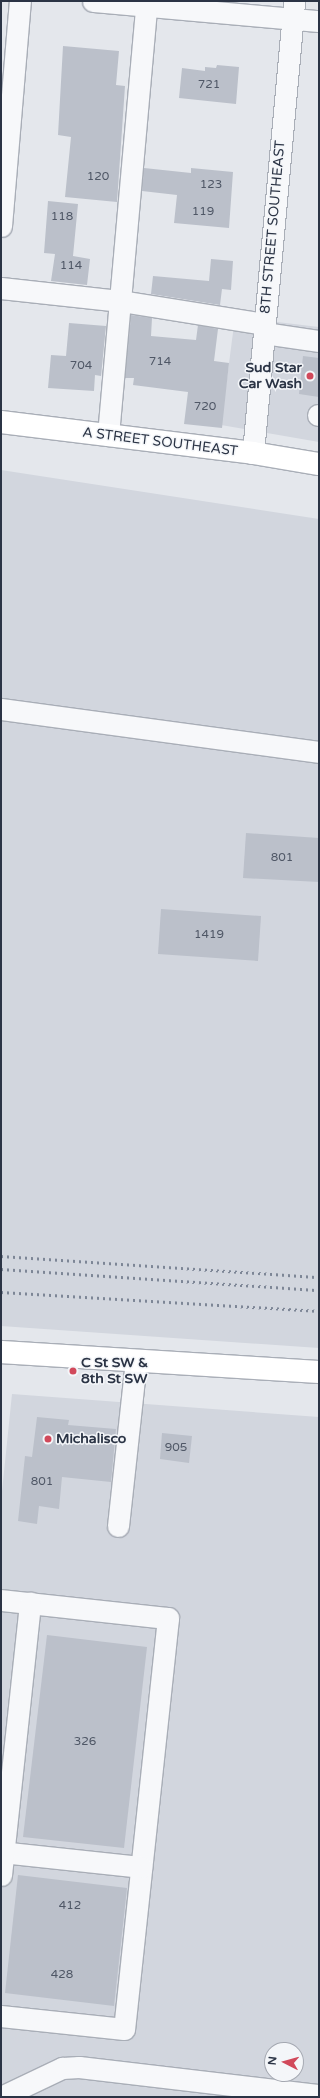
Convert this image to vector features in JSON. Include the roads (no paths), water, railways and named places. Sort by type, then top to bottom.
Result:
[{"type":"main road","name":"A STREET SOUTHEAST","points":[[1,422],[253,453],[319,464]]},
{"type":"main road","points":[[1,1352],[319,1372]]},
{"type":"street","points":[[1,226],[20,1]]},
{"type":"street","points":[[93,1],[293,10],[319,21]]},
{"type":"street","points":[[108,435],[147,3]]},
{"type":"street","name":"8TH STREET SOUTHEAST","points":[[253,453],[293,10]]},
{"type":"street","points":[[1,288],[120,301],[319,341]]},
{"type":"street","points":[[1,709],[319,752]]},
{"type":"street","points":[[118,1526],[136,1360]]},
{"type":"street","points":[[1,1600],[168,1618],[124,2029],[1,2016]]},
{"type":"street","points":[[1,1875],[2,1852],[30,1603]]},
{"type":"street","points":[[2,1852],[141,1867]]},
{"type":"street","points":[[1,2097],[62,2068],[79,2067],[225,2091],[319,2095]]},
{"type":"railway","points":[[1,1256],[319,1277]]},
{"type":"railway","points":[[1,1269],[319,1290]]},
{"type":"railway","points":[[1,1292],[319,1311]]},
{"type":"place","name":"Sud Star Car Wash","points":[[310,376]]},
{"type":"place","name":"C St SW & 8th St SW","points":[[73,1371]]},
{"type":"place","name":"Michalisco","points":[[48,1439]]}]
